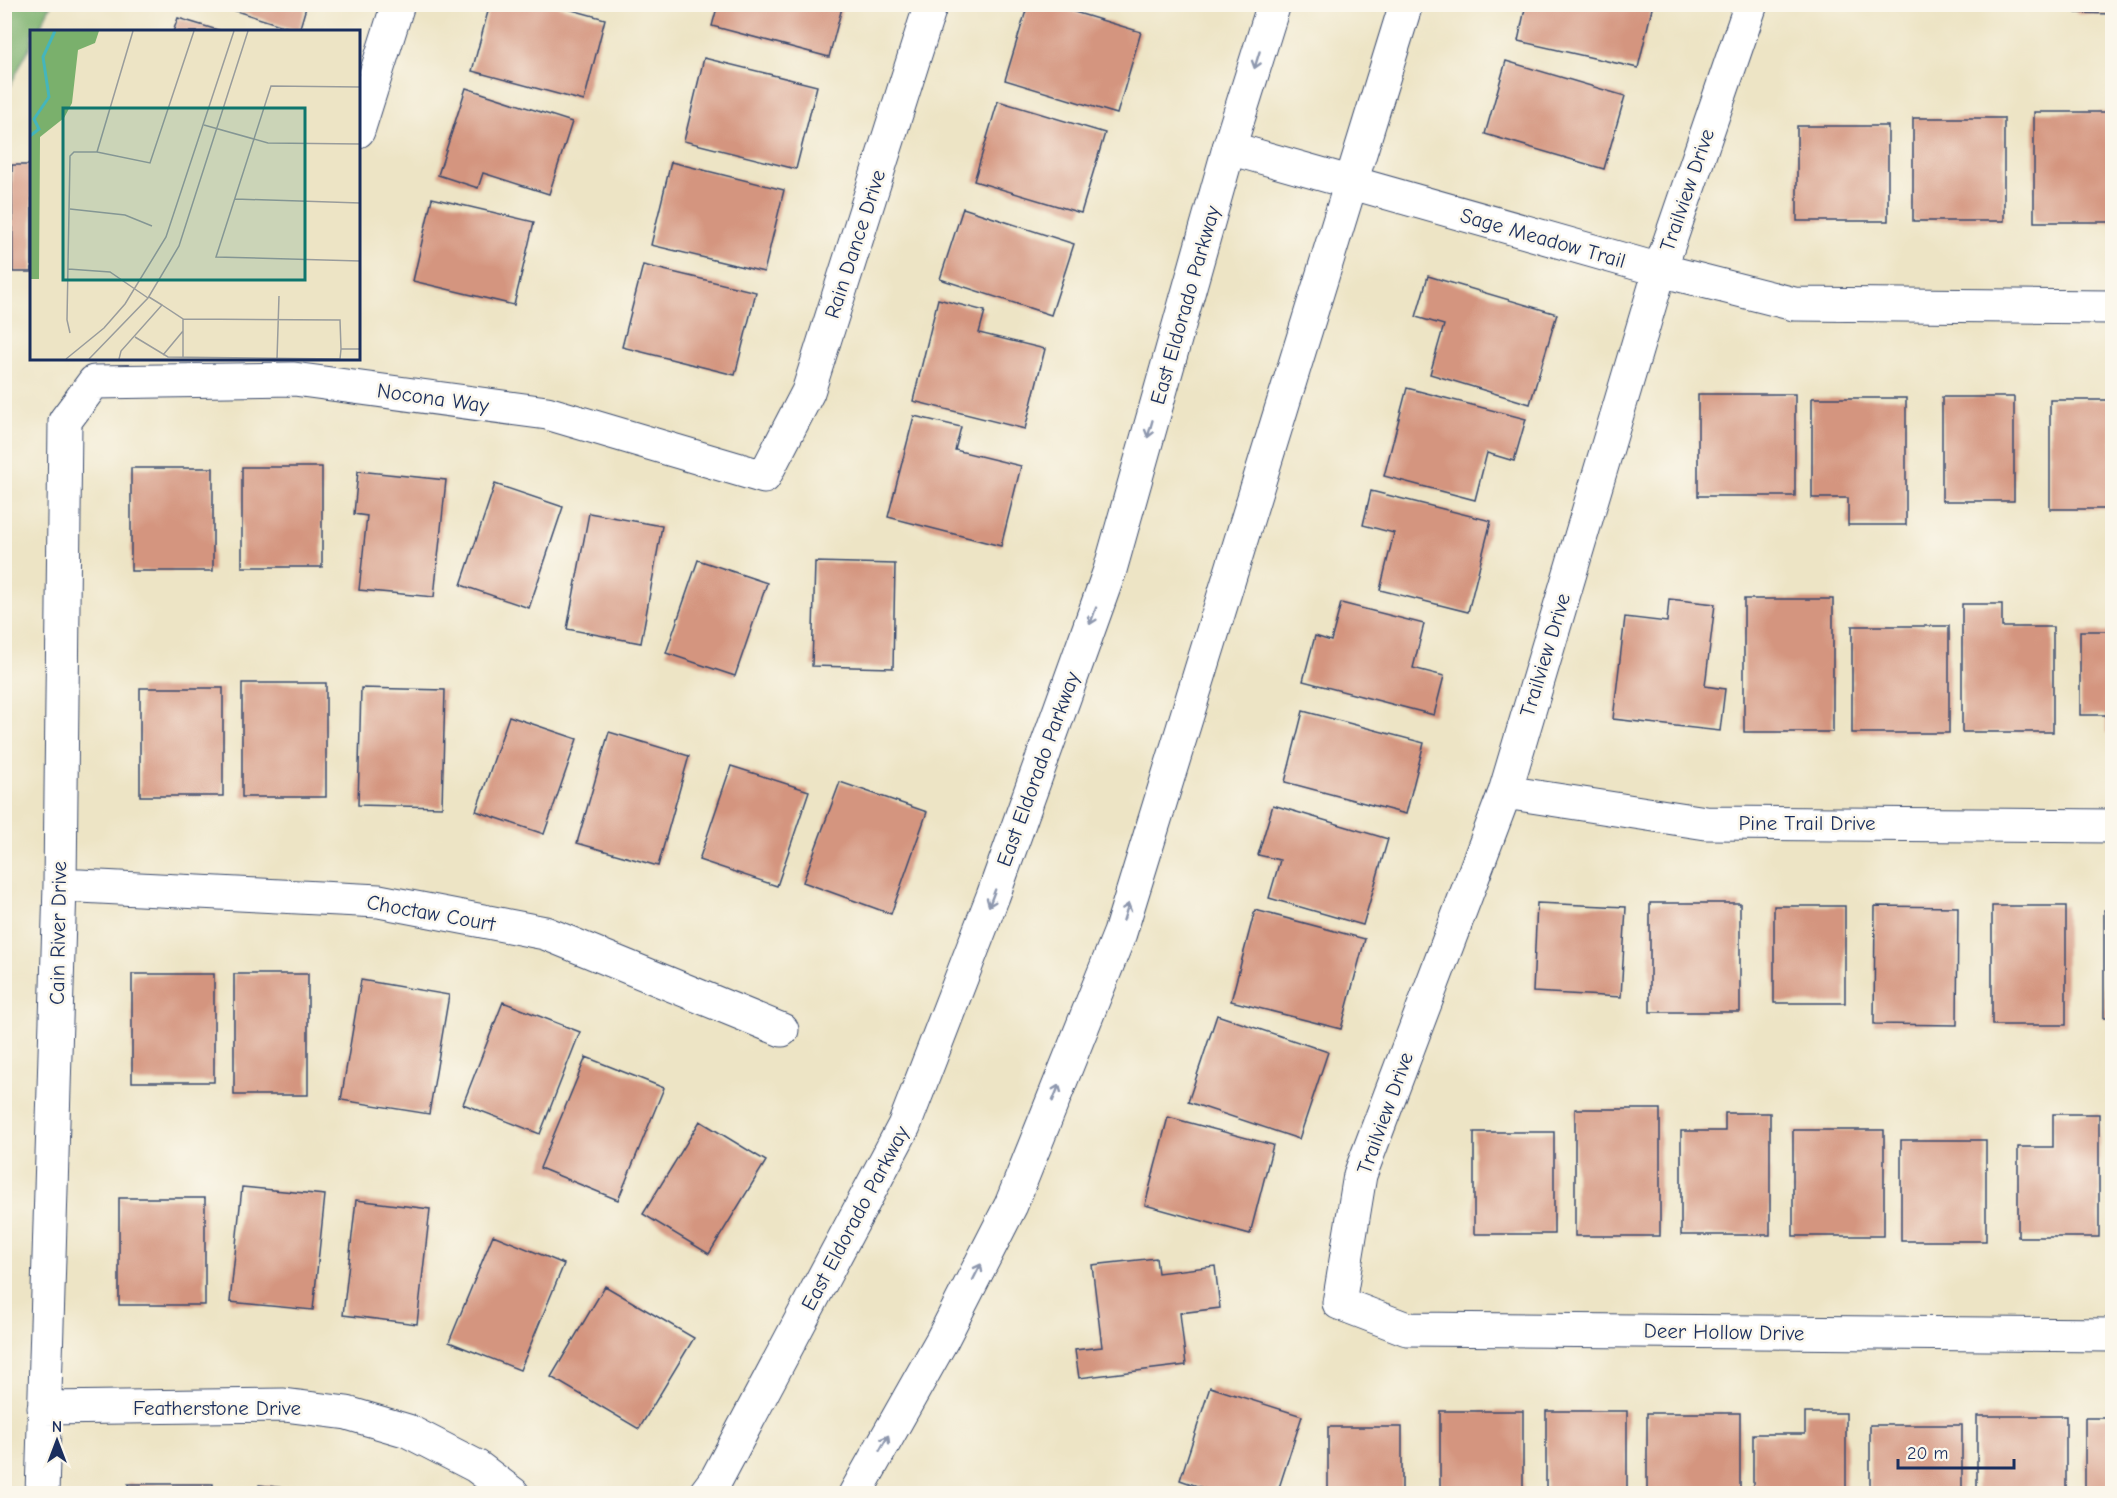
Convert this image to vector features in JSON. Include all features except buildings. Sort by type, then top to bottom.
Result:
[{"type":"street","points":[[360,125],[398,4]]},
{"type":"street","name":"Rain Dance Drive","points":[[764,477],[808,392],[931,4]]},
{"type":"street","name":"East Eldorado Parkway","points":[[705,1494],[717,1478],[904,1126],[993,896],[1110,570],[1229,148],[1274,4]]},
{"type":"street","points":[[855,1494],[942,1340],[1011,1205],[1120,933],[1406,4]]},
{"type":"street","name":"Trailview Drive","points":[[1340,1303],[1360,1175],[1505,792],[1660,270],[1751,4]]},
{"type":"street","name":"Sage Meadow Trail","points":[[1229,148],[1660,270],[1794,304],[2112,307]]},
{"type":"street","name":"Nocona Way","points":[[94,382],[297,369],[547,413],[764,477]]},
{"type":"street","name":"Cain River Drive","points":[[42,1494],[60,885],[65,422],[94,382]]},
{"type":"street","name":"Pine Trail Drive","points":[[1505,792],[1706,823],[2112,826]]},
{"type":"street","name":"Choctaw Court","points":[[60,885],[379,901],[545,933],[782,1030]]},
{"type":"street","name":"Deer Hollow Drive","points":[[1340,1303],[1407,1329],[2112,1335]]},
{"type":"street","name":"Featherstone Drive","points":[[44,1408],[284,1405],[347,1413],[408,1431],[476,1466],[513,1494]]},
{"type":"green space","points":[[5,4],[51,5],[38,30],[30,30],[30,46],[5,92]]}]
